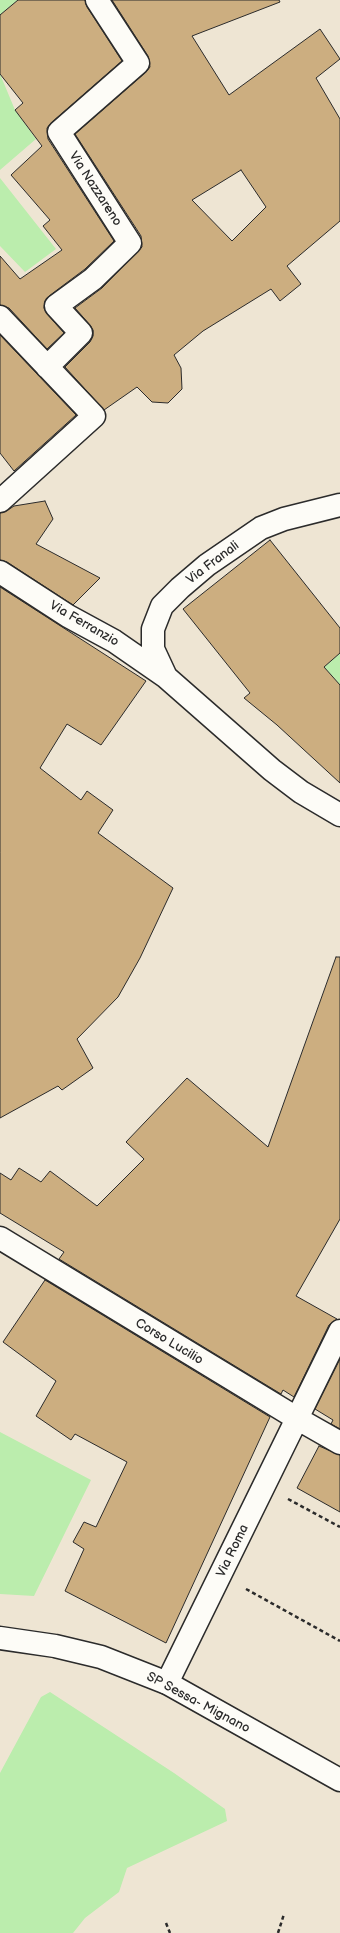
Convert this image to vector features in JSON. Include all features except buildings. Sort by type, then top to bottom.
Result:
[{"type":"street","name":"Via Nazzareno","points":[[47,367],[82,334],[56,306],[93,278],[130,243],[59,132],[138,63],[97,0]]},
{"type":"street","points":[[0,317],[94,416],[0,501]]},
{"type":"street","name":"Via Franali","points":[[166,677],[153,649],[153,629],[162,606],[180,588],[207,565],[261,528],[284,519],[340,505]]},
{"type":"street","name":"Via Ferranzio","points":[[0,572],[68,616],[114,641],[166,677],[272,770],[301,792],[340,815]]},
{"type":"street","name":"Corso Lucilio","points":[[0,1238],[340,1443]]},
{"type":"street","name":"Via Roma","points":[[167,1684],[340,1331]]},
{"type":"street","name":"SP Sessa- Mignano","points":[[0,1638],[55,1646],[101,1657],[167,1684],[340,1780]]},
{"type":"path","points":[[265,1486],[340,1527]]},
{"type":"path","points":[[245,1588],[340,1641]]},
{"type":"path","points":[[278,1933],[284,1914]]},
{"type":"path","points":[[166,1923],[170,1933]]},
{"type":"green space","points":[[0,0],[18,0],[0,15]]},
{"type":"green space","points":[[0,74],[15,110],[36,139],[0,170]]},
{"type":"green space","points":[[0,178],[56,249],[25,272],[0,246]]},
{"type":"green space","points":[[340,653],[340,685],[324,667]]},
{"type":"green space","points":[[0,1432],[91,1480],[34,1596],[0,1594]]},
{"type":"green space","points":[[50,1692],[174,1773],[225,1809],[227,1821],[127,1868],[119,1892],[85,1918],[73,1933],[0,1933],[0,1773],[41,1697]]}]
